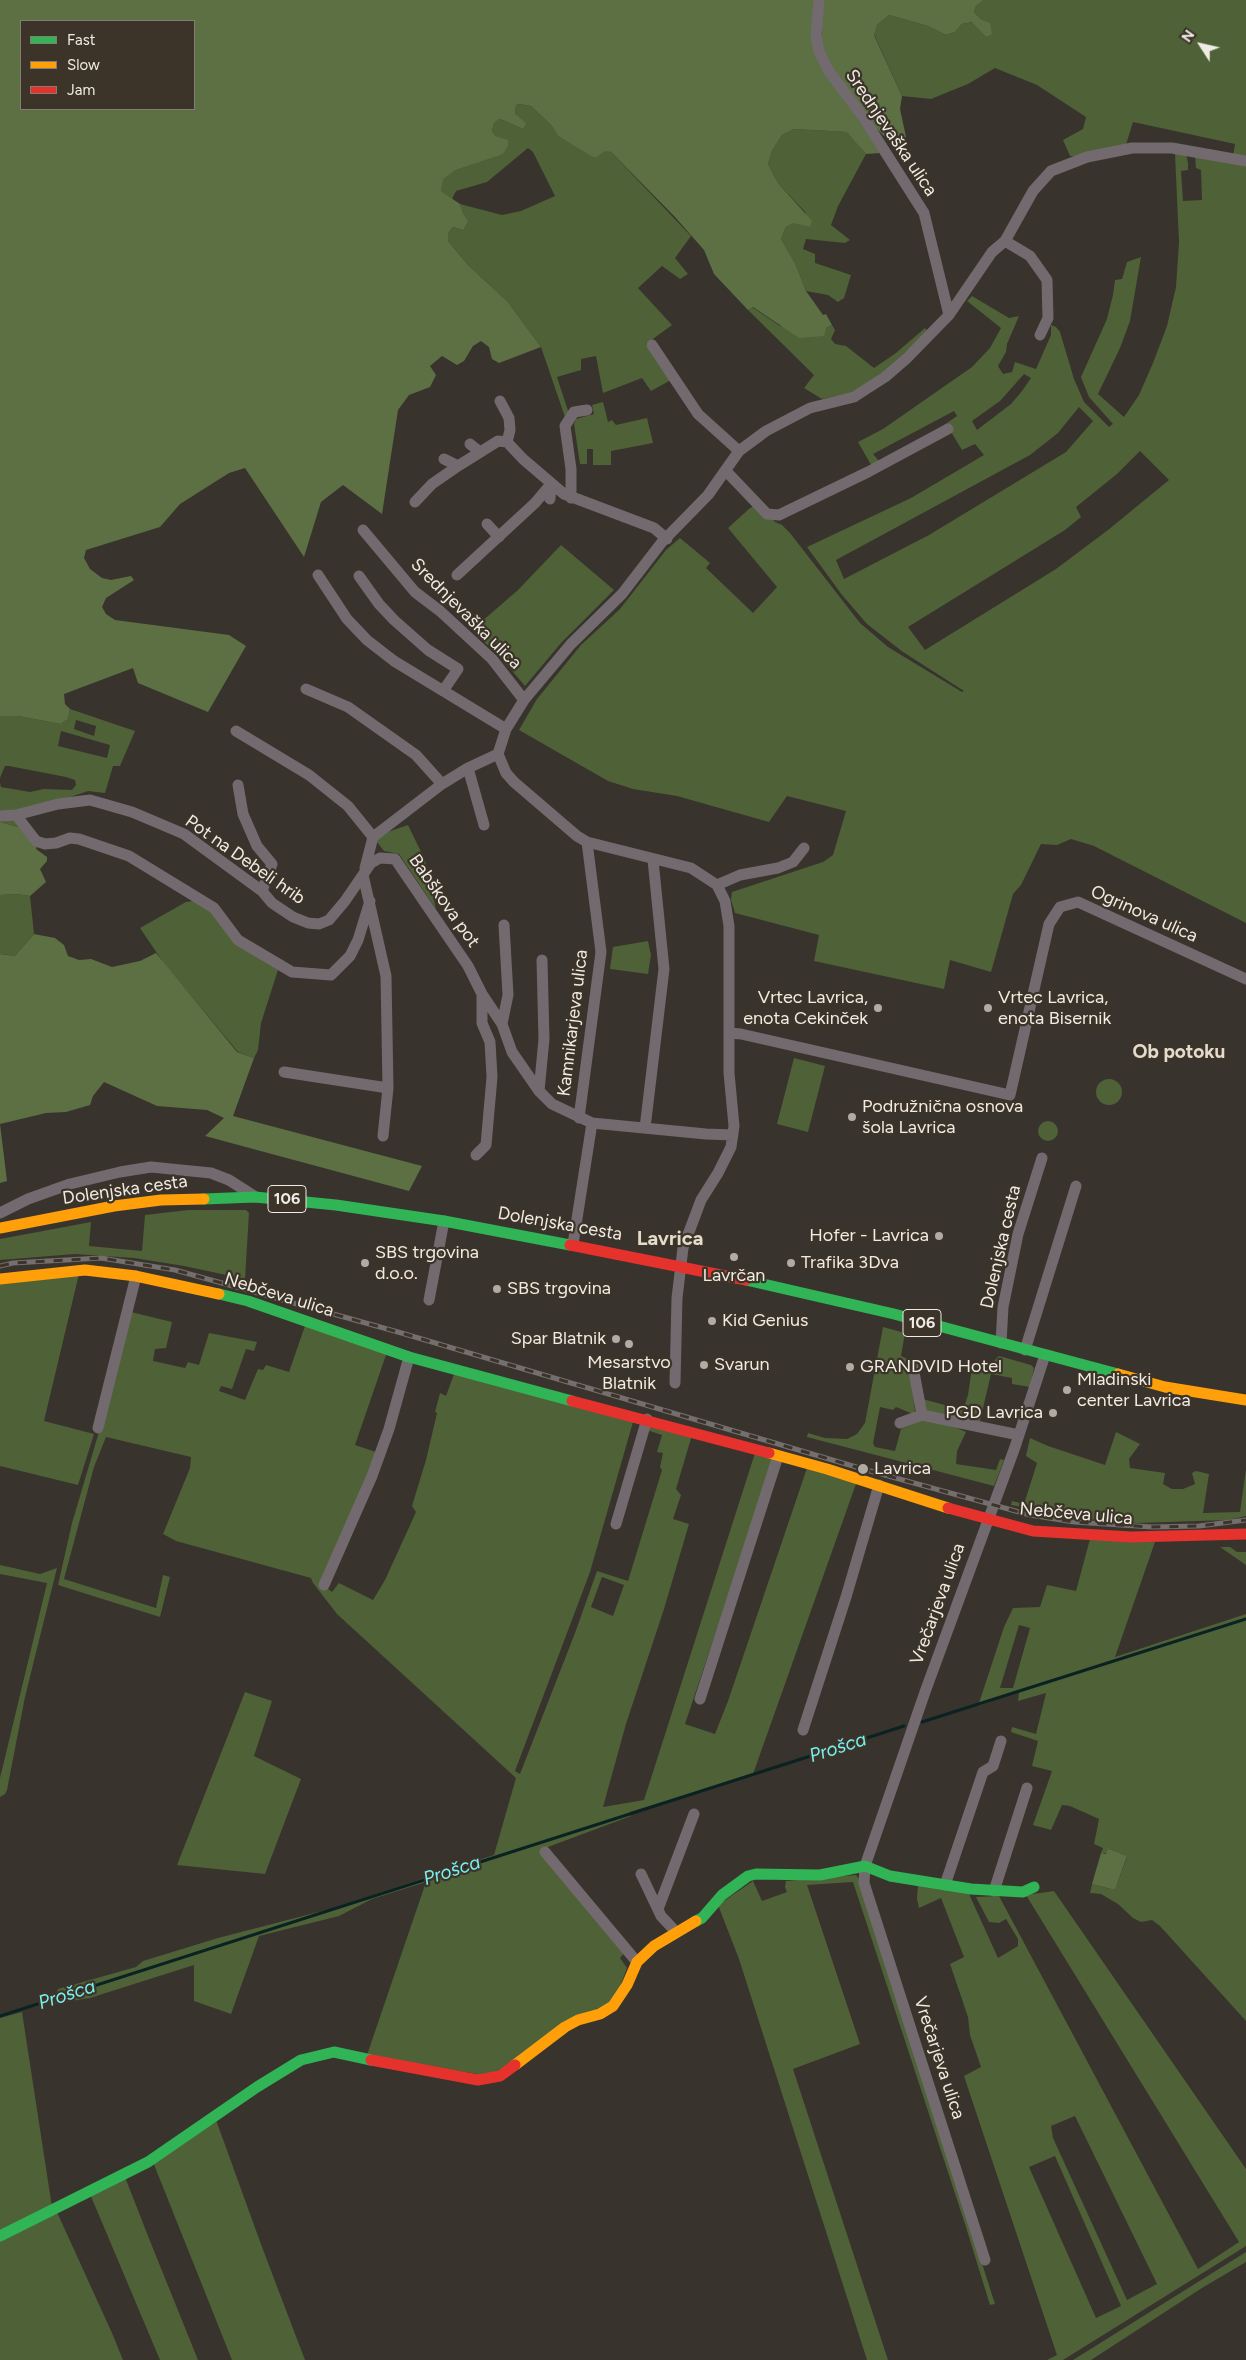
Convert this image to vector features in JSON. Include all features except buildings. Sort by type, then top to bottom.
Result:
[{"type":"street","name":"Srednjevaška ulica","points":[[819,0],[816,35],[819,51],[828,70],[863,117],[924,213],[949,315]]},
{"type":"street","name":"Srednjevaška ulica","points":[[498,754],[506,729],[524,700],[570,644],[622,594],[667,539],[696,509],[740,451],[766,431],[817,404],[838,403],[868,389],[924,342],[949,315],[992,252],[1005,242],[1040,181],[1051,171],[1087,157],[1132,148],[1172,148],[1246,161]]},
{"type":"street","points":[[1005,242],[1030,256],[1047,280],[1048,318],[1040,335]]},
{"type":"street","points":[[652,345],[698,414],[740,451]]},
{"type":"street","points":[[500,401],[508,418],[510,430],[507,442]]},
{"type":"street","points":[[571,498],[565,426],[574,412],[588,410]]},
{"type":"street","points":[[726,471],[767,514],[780,515],[868,472],[948,429]]},
{"type":"street","points":[[416,502],[458,466],[498,441],[507,442],[523,460],[571,498],[654,528],[667,539]]},
{"type":"street","points":[[470,444],[480,452]]},
{"type":"street","points":[[444,460],[458,466]]},
{"type":"street","name":"Srednjevaška ulica","points":[[457,575],[535,503],[551,484]]},
{"type":"street","points":[[550,499],[551,484]]},
{"type":"street","points":[[487,524],[498,537]]},
{"type":"street","name":"Srednjevaška ulica","points":[[363,530],[415,592],[440,611],[492,659],[524,700]]},
{"type":"street","points":[[318,575],[347,619],[367,640],[394,661],[506,729]]},
{"type":"street","points":[[359,576],[379,604],[402,627],[428,650],[458,669],[443,691]]},
{"type":"street","points":[[306,688],[348,707],[416,755],[442,784]]},
{"type":"street","points":[[236,731],[309,775],[348,806],[373,837]]},
{"type":"street","points":[[383,1136],[388,1088],[386,976],[363,875],[373,837],[442,784],[468,768],[498,754],[506,773],[514,782],[550,815],[587,842],[653,860],[692,868],[717,886],[725,901],[729,926],[728,1033],[729,1073],[734,1126],[731,1147],[726,1160],[706,1189],[690,1224],[683,1248],[677,1298],[675,1383]]},
{"type":"street","points":[[468,768],[484,825]]},
{"type":"street","points":[[238,785],[243,814],[257,846],[272,864],[262,891]]},
{"type":"street","name":"Pot na Debeli hrib","points":[[0,816],[58,804],[90,800],[132,812],[184,834],[262,891],[272,903],[293,918],[308,923],[319,924],[329,920],[363,875]]},
{"type":"street","points":[[16,814],[36,841],[44,844],[56,843],[70,838],[79,839],[129,856],[214,908],[238,940],[292,972],[331,975],[350,956],[358,940],[370,901]]},
{"type":"street","name":"Kamnikarjeva ulica","points":[[579,1118],[601,952],[587,842]]},
{"type":"street","points":[[717,886],[740,875],[793,862],[804,848]]},
{"type":"street","name":"Babškova pot","points":[[363,875],[371,863],[380,858],[394,859],[468,966],[482,994],[502,1024],[512,1052],[539,1091],[552,1104],[592,1123],[733,1135]]},
{"type":"street","points":[[645,1128],[664,968],[653,860]]},
{"type":"street","name":"Ogrinova ulica","points":[[728,1033],[742,1034],[931,1079],[1010,1095],[1049,924],[1060,907],[1078,902],[1246,979]]},
{"type":"street","name":"Babškova pot","points":[[502,1024],[508,996],[504,925]]},
{"type":"street","points":[[539,1091],[544,1039],[542,960]]},
{"type":"street","name":"Babškova pot","points":[[476,1155],[486,1145],[492,1078],[490,1042],[482,1023],[482,994]]},
{"type":"street","points":[[284,1072],[388,1088]]},
{"type":"street","points":[[572,1244],[592,1123]]},
{"type":"street","name":"Dolenjska cesta","points":[[1000,1344],[1003,1307],[1018,1234],[1042,1158]]},
{"type":"street","name":"Dolenjska cesta","points":[[0,1212],[28,1199],[70,1184],[151,1167],[211,1173],[230,1180],[255,1197]]},
{"type":"street","points":[[1025,1350],[1076,1186]]},
{"type":"street","name":"Dolenjska cesta","points":[[0,1228],[114,1206],[161,1200],[255,1197],[303,1201],[444,1221],[681,1265],[832,1299],[1165,1387],[1246,1400]]},
{"type":"street","points":[[429,1300],[444,1221]]},
{"type":"street","name":"Nebčeva ulica","points":[[0,1279],[85,1270],[136,1276],[248,1301],[409,1357],[647,1419],[879,1485],[987,1520],[1032,1531],[1131,1537],[1246,1534]]},
{"type":"street","points":[[98,1428],[136,1276]]},
{"type":"street","name":"Vrečarjeva ulica","points":[[985,2260],[864,1883],[865,1866],[987,1520],[1019,1435],[1045,1355]]},
{"type":"street","points":[[324,1585],[372,1476],[389,1429],[409,1357]]},
{"type":"street","points":[[913,1367],[922,1415]]},
{"type":"street","points":[[900,1423],[922,1415],[1019,1435]]},
{"type":"street","points":[[616,1524],[647,1419]]},
{"type":"street","points":[[700,1699],[778,1456]]},
{"type":"street","points":[[803,1730],[846,1597],[879,1485]]},
{"type":"street","points":[[945,1885],[983,1772],[993,1766],[1001,1741]]},
{"type":"street","points":[[994,1891],[1027,1788]]},
{"type":"street","points":[[658,1908],[694,1814]]},
{"type":"street","points":[[545,1852],[637,1962]]},
{"type":"street","points":[[0,2236],[156,2157],[216,2118],[257,2087],[301,2060],[334,2052],[464,2079],[490,2078],[511,2069],[565,2027],[578,2020],[600,2014],[613,2006],[627,1985],[637,1962],[654,1946],[702,1918],[722,1894],[748,1876],[756,1874],[820,1875],[840,1873],[865,1866],[890,1876],[945,1885],[994,1891],[1023,1892],[1034,1887]]},
{"type":"street","points":[[641,1874],[664,1920],[676,1932]]},
{"type":"green space","points":[[0,0],[816,0],[814,17],[833,80],[880,153],[866,154],[847,132],[794,129],[782,135],[772,151],[768,164],[778,183],[812,221],[810,227],[793,223],[786,227],[781,239],[795,263],[806,291],[823,315],[826,314],[832,325],[826,328],[824,336],[799,338],[753,307],[748,310],[714,274],[704,250],[675,217],[611,152],[605,151],[596,158],[591,156],[558,136],[551,125],[531,106],[516,105],[515,114],[526,123],[523,129],[500,119],[494,123],[492,131],[495,136],[508,140],[508,146],[503,154],[456,170],[443,179],[441,191],[460,204],[463,214],[468,221],[463,230],[453,227],[448,233],[448,241],[468,265],[508,302],[541,347],[499,363],[492,359],[489,347],[481,341],[473,346],[464,361],[457,365],[442,356],[430,366],[436,375],[430,387],[409,395],[398,410],[382,514],[343,485],[321,502],[304,557],[245,468],[229,473],[180,504],[160,527],[86,550],[84,558],[90,569],[102,578],[111,580],[131,576],[134,580],[106,598],[102,607],[106,614],[115,620],[229,635],[246,646],[208,712],[138,683],[133,668],[64,694],[65,704],[70,709],[68,719],[61,724],[18,716],[0,716]]},
{"type":"green space","points":[[823,0],[984,0],[976,6],[974,12],[981,19],[990,23],[992,34],[986,37],[972,22],[962,24],[955,32],[946,35],[928,26],[889,15],[877,25],[874,35],[902,96],[900,109],[906,137],[892,144],[876,128],[829,65],[821,45]]},
{"type":"green space","points":[[984,0],[1246,0],[1246,159],[1233,156],[1235,144],[1133,122],[1125,148],[1088,156],[1070,156],[1063,140],[1083,129],[1086,117],[1037,85],[995,68],[968,84],[931,99],[902,96],[874,34],[877,25],[889,15],[928,26],[946,35],[955,32],[962,24],[973,22],[986,37],[990,24],[974,12],[976,6]]},
{"type":"green space","points":[[516,105],[531,106],[551,125],[558,136],[596,158],[605,150],[611,152],[691,236],[675,258],[688,274],[680,279],[662,266],[638,288],[672,325],[646,344],[671,380],[651,391],[642,378],[603,393],[596,356],[581,359],[581,370],[557,377],[570,417],[565,417],[541,347],[508,302],[468,265],[448,241],[448,233],[453,227],[463,230],[460,204],[502,215],[521,211],[555,196],[533,152],[528,148],[487,182],[456,191],[452,199],[441,191],[442,179],[456,170],[503,153],[492,131],[494,123],[500,119],[523,129],[515,114]]},
{"type":"green space","points":[[794,129],[848,132],[866,154],[838,206],[831,225],[850,240],[845,243],[806,239],[803,249],[815,254],[815,263],[851,275],[844,298],[838,302],[828,295],[806,291],[795,263],[781,239],[786,227],[793,222],[810,227],[805,212],[778,183],[768,164],[772,151],[782,135]]},
{"type":"green space","points":[[1175,154],[1186,154],[1188,163],[1188,170],[1181,171],[1183,201],[1202,200],[1201,170],[1196,168],[1195,156],[1246,164],[1246,923],[1094,846],[1071,839],[1057,845],[1041,844],[1021,885],[1013,894],[991,972],[950,960],[944,989],[814,961],[819,935],[735,913],[731,900],[732,892],[823,862],[833,855],[846,811],[787,796],[769,822],[677,796],[633,789],[608,781],[519,730],[537,699],[581,645],[620,609],[666,550],[680,538],[710,563],[706,568],[753,613],[777,587],[728,528],[750,508],[758,504],[775,522],[782,525],[790,533],[860,623],[888,647],[962,692],[964,691],[903,652],[867,624],[842,595],[807,547],[911,498],[984,455],[975,444],[962,450],[948,427],[874,470],[858,442],[883,429],[972,367],[990,348],[1001,328],[967,301],[972,296],[1009,318],[1019,316],[1007,344],[1006,352],[998,366],[1003,374],[1012,372],[1015,362],[1036,369],[1051,335],[1051,325],[1056,327],[1060,332],[1074,379],[1084,402],[1109,427],[1113,424],[1089,397],[1081,377],[1107,319],[1115,280],[1122,279],[1127,262],[1141,257],[1130,321],[1120,348],[1098,394],[1124,417],[1139,395],[1167,326],[1176,287],[1179,242]],"holes":[[[1024,374],[1031,378],[1011,404],[977,430],[972,421],[1000,401]],[[1079,407],[1093,421],[1066,452],[929,535],[844,579],[836,560],[1030,455],[1058,433]],[[954,411],[957,416],[941,427],[879,461],[873,454]],[[1140,451],[1169,480],[1108,530],[1056,569],[925,650],[908,627],[1065,530],[1081,517],[1076,507],[1117,474]]]},
{"type":"green space","points":[[752,307],[780,326],[826,328],[832,325],[835,330],[831,339],[835,344],[846,346],[874,368],[896,353],[925,328],[928,332],[861,391],[822,399],[804,388],[814,375],[748,310]]},
{"type":"green space","points":[[603,402],[608,422],[612,420],[616,425],[647,418],[653,443],[611,451],[611,465],[593,465],[593,449],[587,449],[587,464],[580,464],[574,424],[576,419],[594,414],[592,405]]},
{"type":"green space","points":[[561,545],[614,590],[561,643],[525,686],[496,652],[478,637],[473,629],[518,590]]},
{"type":"green space","points":[[70,709],[135,731],[120,766],[113,766],[105,793],[88,791],[23,813],[21,828],[0,822],[0,783],[1,787],[30,792],[44,789],[72,790],[76,785],[75,780],[66,777],[9,766],[5,766],[0,778],[0,716],[18,716],[61,724],[68,719]],"holes":[[[76,720],[96,726],[94,736],[74,729]],[[61,731],[110,745],[107,758],[58,746]]]},
{"type":"green space","points":[[0,822],[21,828],[39,842],[36,849],[47,857],[47,861],[40,869],[46,882],[30,896],[16,894],[0,895]]},
{"type":"green space","points":[[408,825],[425,860],[436,909],[399,854],[384,851],[373,837]]},
{"type":"green space","points":[[16,894],[30,896],[34,934],[15,956],[0,954],[0,895]]},
{"type":"green space","points":[[201,900],[218,919],[278,970],[261,1023],[258,1050],[254,1058],[238,1052],[165,965],[140,928],[186,902]]},
{"type":"green space","points":[[34,934],[55,938],[64,945],[68,956],[79,960],[91,959],[112,967],[140,961],[156,953],[237,1052],[254,1058],[233,1116],[422,1166],[409,1191],[205,1136],[224,1118],[207,1110],[157,1106],[104,1082],[93,1096],[90,1105],[66,1112],[46,1113],[0,1124],[0,954],[15,956]]},
{"type":"green space","points":[[648,941],[651,955],[648,974],[610,969],[613,947]]},
{"type":"green space","points":[[794,1058],[825,1066],[808,1132],[777,1124]]},
{"type":"green space","points":[[1109,1079],[1118,1083],[1122,1092],[1118,1101],[1109,1105],[1100,1101],[1096,1092],[1100,1083]]},
{"type":"green space","points":[[1048,1121],[1055,1124],[1058,1131],[1055,1138],[1048,1141],[1041,1138],[1038,1131],[1041,1124]]},
{"type":"green space","points":[[0,1124],[7,1181],[0,1183]]},
{"type":"green space","points":[[188,1210],[246,1210],[249,1213],[245,1279],[134,1258],[75,1254],[0,1260],[0,1239],[91,1222],[89,1246],[142,1251],[145,1215]]},
{"type":"green space","points":[[79,1274],[44,1421],[94,1434],[78,1485],[0,1466],[0,1283]]},
{"type":"green space","points":[[131,1312],[172,1322],[166,1348],[155,1349],[153,1361],[185,1368],[188,1362],[199,1365],[209,1333],[257,1342],[254,1351],[246,1349],[232,1389],[221,1386],[219,1391],[245,1400],[258,1369],[263,1370],[266,1365],[289,1372],[306,1323],[387,1352],[355,1445],[376,1452],[327,1588],[332,1592],[339,1583],[373,1600],[385,1580],[416,1512],[412,1506],[426,1460],[440,1393],[446,1396],[454,1374],[633,1422],[590,1572],[515,1771],[520,1774],[597,1571],[628,1581],[662,1470],[660,1467],[663,1453],[657,1452],[662,1435],[647,1430],[649,1423],[692,1435],[676,1489],[681,1495],[673,1519],[689,1524],[664,1609],[626,1724],[603,1807],[644,1800],[755,1453],[774,1459],[685,1724],[715,1734],[807,1468],[857,1481],[753,1774],[630,1812],[631,1816],[540,1850],[558,1875],[625,1952],[620,1958],[627,1968],[615,2000],[489,2076],[367,2055],[426,1882],[372,1899],[339,1916],[259,1936],[231,2014],[194,2001],[194,1965],[90,1998],[52,2004],[58,1989],[136,1967],[143,1961],[218,1938],[330,1909],[494,1855],[516,1778],[337,1614],[311,1578],[176,1541],[163,1534],[190,1468],[191,1457],[106,1437],[94,1467],[64,1579],[156,1608],[163,1575],[170,1577],[160,1617],[58,1585],[72,1523],[117,1371]],"holes":[[[602,1577],[624,1585],[613,1616],[591,1607]]]},
{"type":"green space","points":[[883,1327],[905,1333],[901,1356],[908,1359],[915,1411],[913,1414],[896,1407],[893,1410],[880,1407],[873,1443],[875,1447],[895,1451],[901,1429],[922,1420],[948,1424],[966,1432],[957,1451],[956,1464],[996,1470],[1000,1459],[1004,1460],[994,1486],[807,1437],[808,1433],[825,1438],[847,1439],[857,1434],[865,1423]]},
{"type":"green space","points":[[999,1356],[1031,1365],[1034,1368],[1030,1387],[1012,1384],[1012,1378],[991,1374],[980,1421],[975,1424],[928,1414],[919,1398],[963,1410],[968,1395],[971,1374],[991,1364]]},
{"type":"green space","points":[[1116,1432],[1140,1444],[1129,1459],[1130,1468],[1165,1473],[1163,1484],[1172,1489],[1183,1489],[1195,1484],[1192,1473],[1196,1471],[1209,1474],[1203,1513],[1240,1512],[1246,1469],[1246,1516],[1228,1520],[1138,1523],[1088,1519],[1011,1505],[1012,1501],[1024,1504],[1037,1463],[1026,1456],[1030,1438],[1105,1465]]},
{"type":"green space","points":[[1090,1539],[1155,1542],[1115,1657],[1246,1614],[1246,2021],[1160,1926],[1152,1920],[1141,1922],[1133,1918],[1118,1904],[1101,1894],[1090,1893],[1092,1884],[1115,1890],[1127,1857],[1122,1854],[1101,1853],[1103,1848],[1094,1844],[1099,1819],[1070,1806],[1062,1805],[1051,1830],[1033,1825],[1052,1771],[1032,1766],[1038,1741],[1011,1732],[1012,1727],[1036,1734],[1046,1693],[1018,1701],[1019,1692],[978,1706],[1004,1627],[1013,1608],[1040,1607],[1047,1585],[1076,1591]],"holes":[[[1019,1625],[1030,1628],[1013,1688],[1000,1688]]]},
{"type":"green space","points":[[1220,1547],[1230,1547],[1237,1552],[1246,1552],[1246,1565]]},
{"type":"green space","points":[[0,1565],[40,1574],[57,1568],[25,1697],[7,1790],[0,1797],[0,1778],[47,1583],[0,1574]]},
{"type":"green space","points":[[245,1692],[272,1701],[254,1756],[301,1779],[265,1874],[177,1865]]},
{"type":"green space","points":[[1108,1849],[1127,1856],[1115,1890],[1092,1884],[1101,1853],[1106,1854]]},
{"type":"green space","points":[[856,1875],[859,1879],[995,2304],[990,2305],[853,1882],[807,1885],[860,2044],[793,2069],[888,2360],[867,2360],[739,1959],[718,1905],[753,1881],[762,1901],[787,1892],[785,1887],[786,1881]]},
{"type":"green space","points":[[918,1885],[969,1894],[998,1958],[1018,1946],[1018,1939],[1006,1919],[999,1923],[989,1922],[976,1897],[999,1896],[1198,2269],[1239,2242],[1026,1895],[1054,1891],[1246,2169],[1246,2246],[1063,2360],[1047,2360],[1057,2355],[964,2076],[981,2067],[970,2035],[968,2017],[950,1964],[964,1957],[941,1898],[919,1908],[917,1899]],"holes":[[[1075,2116],[1157,2284],[1127,2300],[1053,2138],[1051,2126]],[[1055,2156],[1121,2306],[1096,2318],[1029,2167]]]},
{"type":"green space","points":[[22,2012],[52,2207],[0,2235],[0,2018]]},
{"type":"green space","points":[[216,2120],[305,2360],[232,2360],[153,2162]]},
{"type":"green space","points":[[125,2177],[198,2360],[160,2360],[90,2194]]},
{"type":"green space","points":[[56,2210],[123,2360],[0,2360],[0,2240]]},
{"type":"green space","points":[[1246,2252],[1246,2262],[1202,2288],[1091,2360],[1073,2360]]},
{"type":"waterway","name":"Prošca","points":[[922,1722],[1246,1619]]},
{"type":"waterway","name":"Prošca","points":[[0,2016],[904,1726]]},
{"type":"railway","points":[[0,1266],[13,1263],[101,1258],[175,1270],[398,1332],[863,1469],[1030,1515],[1074,1522],[1152,1527],[1199,1526],[1246,1520]]},
{"type":"traffic: fast","points":[[204,1199],[255,1197],[336,1205],[444,1221],[570,1245]]},
{"type":"traffic: fast","points":[[746,1280],[894,1314],[1118,1374]]},
{"type":"traffic: fast","points":[[219,1294],[248,1301],[409,1357],[572,1401]]},
{"type":"traffic: fast","points":[[696,1921],[702,1918],[722,1895],[748,1876],[756,1874],[820,1875],[865,1866],[890,1876],[971,1889],[1023,1892],[1034,1887]]},
{"type":"traffic: fast","points":[[0,2236],[148,2162],[257,2087],[301,2060],[334,2052],[371,2060]]},
{"type":"traffic: slow","points":[[0,1228],[114,1206],[161,1200],[204,1199]]},
{"type":"traffic: slow","points":[[0,1279],[85,1270],[136,1276],[219,1294]]},
{"type":"traffic: slow","points":[[1118,1374],[1165,1387],[1246,1400]]},
{"type":"traffic: slow","points":[[769,1453],[827,1469],[948,1508]]},
{"type":"traffic: slow","points":[[515,2065],[565,2027],[578,2020],[600,2014],[613,2006],[627,1985],[637,1962],[654,1946],[696,1921]]},
{"type":"traffic: jam","points":[[570,1245],[746,1280]]},
{"type":"traffic: jam","points":[[572,1401],[769,1453]]},
{"type":"traffic: jam","points":[[948,1508],[1033,1531],[1131,1537],[1246,1534]]},
{"type":"traffic: jam","points":[[371,2060],[478,2080],[500,2076],[515,2065]]},
{"type":"place","name":"Vrtec Lavrica, enota Cekinček","points":[[878,1008]]},
{"type":"place","name":"Vrtec Lavrica, enota Bisernik","points":[[988,1008]]},
{"type":"place","name":"Podružnična osnova šola Lavrica","points":[[852,1117]]},
{"type":"place","name":"Hofer - Lavrica","points":[[939,1236]]},
{"type":"place","name":"Lavrčan","points":[[734,1257]]},
{"type":"place","name":"SBS trgovina d.o.o.","points":[[365,1263]]},
{"type":"place","name":"Trafika 3Dva","points":[[791,1263]]},
{"type":"place","name":"SBS trgovina","points":[[497,1289]]},
{"type":"place","name":"Kid Genius","points":[[712,1321]]},
{"type":"place","name":"Spar Blatnik","points":[[616,1339]]},
{"type":"place","name":"Mesarstvo Blatnik","points":[[629,1344]]},
{"type":"place","name":"Svarun","points":[[704,1365]]},
{"type":"place","name":"GRANDVID Hotel","points":[[850,1367]]},
{"type":"place","name":"Mladinski center Lavrica","points":[[1067,1390]]},
{"type":"place","name":"PGD Lavrica","points":[[1053,1413]]},
{"type":"place","name":"Lavrica","points":[[863,1469]]},
{"type":"district","name":"Ob potoku","points":[[1179,1052]]},
{"type":"district","name":"Lavrica","points":[[670,1239]]}]
